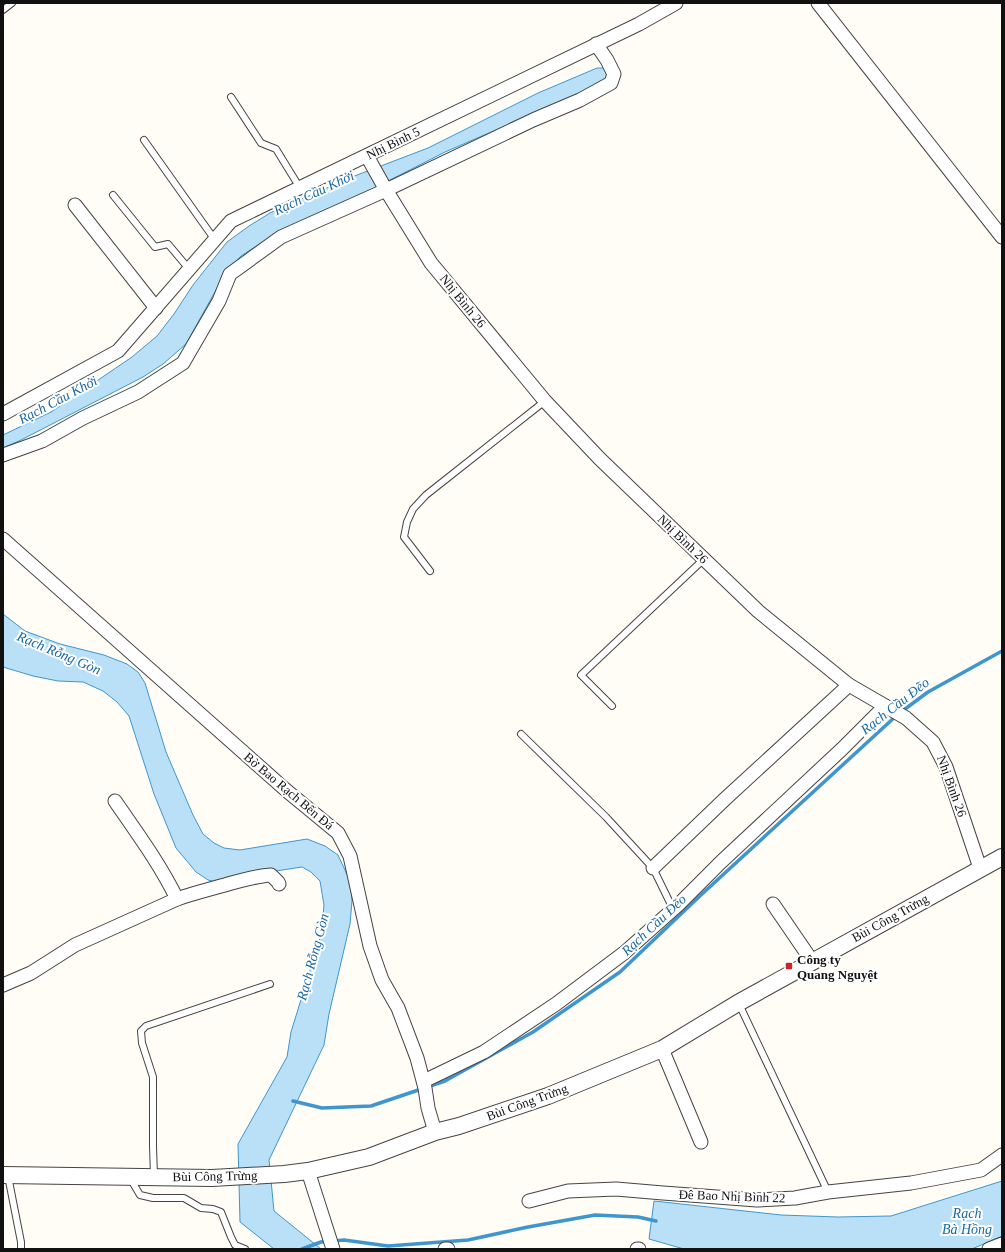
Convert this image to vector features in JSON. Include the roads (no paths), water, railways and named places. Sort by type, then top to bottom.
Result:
[{"type":"street","name":"Nhị Bình 5","points":[[3,414],[118,351],[231,221],[300,188],[369,159],[638,24],[676,3]]},
{"type":"street","points":[[818,3],[1002,237]]},
{"type":"street","points":[[3,455],[42,441],[83,418],[138,392],[183,363],[219,301],[230,274],[281,237],[533,120],[580,100],[611,83],[614,74],[607,60],[596,44]]},
{"type":"street","name":"Nhị Bình 26","points":[[369,159],[385,189],[432,263],[545,401],[600,459],[758,611],[849,685],[906,718],[933,742],[946,768],[980,868]]},
{"type":"street","points":[[75,205],[156,308]]},
{"type":"street","name":"Bờ Bao Rạch Bến Đá","points":[[3,539],[286,791],[338,833],[350,856],[370,946],[382,980],[398,1008],[417,1058],[435,1132]]},
{"type":"street","points":[[653,868],[725,799],[849,685]]},
{"type":"street","points":[[424,1083],[484,1052],[556,1004],[624,953],[673,909],[720,862],[888,708]]},
{"type":"street","points":[[115,801],[170,884],[177,899]]},
{"type":"street","name":"Bùi Công Trừng","points":[[5,1175],[212,1178],[284,1174],[308,1171],[369,1157],[435,1132],[459,1126],[548,1096],[662,1049],[738,1003],[812,961],[1002,857]]},
{"type":"street","points":[[3,985],[31,973],[75,945],[177,899],[264,876],[271,876],[279,884]]},
{"type":"street","points":[[773,904],[812,961]]},
{"type":"street","points":[[662,1049],[701,1142]]},
{"type":"street","name":"Đê Bao Nhị Bình 22","points":[[529,1200],[568,1190],[616,1188],[756,1200],[795,1198],[828,1192],[918,1182],[981,1170],[1002,1155]]},
{"type":"street","points":[[308,1171],[333,1249]]},
{"type":"street","points":[[989,1249],[1002,1244]]},
{"type":"lane","points":[[3,10],[12,3]]},
{"type":"lane","points":[[230,97],[261,144],[276,149],[300,188]]},
{"type":"lane","points":[[144,140],[215,240]]},
{"type":"lane","points":[[113,195],[155,247],[168,244],[189,269]]},
{"type":"lane","points":[[430,571],[404,537],[407,522],[413,509],[426,495],[545,401]]},
{"type":"lane","points":[[612,706],[581,675],[704,560]]},
{"type":"lane","points":[[521,734],[606,817],[653,868],[673,909]]},
{"type":"lane","points":[[154,1177],[153,1077],[142,1043],[141,1031],[146,1026],[270,984]]},
{"type":"lane","points":[[738,1003],[828,1192]]},
{"type":"lane","points":[[5,1175],[21,1242],[21,1249]]},
{"type":"lane","points":[[129,1177],[140,1195],[153,1198],[184,1198],[202,1208],[213,1209],[221,1212],[231,1237],[236,1245],[245,1249]]},
{"type":"water","points":[[597,68],[605,68],[609,81],[445,152],[339,206],[272,236],[241,256],[226,272],[186,344],[163,364],[143,377],[3,448],[3,435],[51,412],[132,357],[157,336],[174,314],[193,285],[227,242],[249,226],[270,213],[352,177],[428,148],[538,93]]},
{"type":"water","name":"Rạch Rỗng Gòn","points":[[3,614],[25,631],[60,644],[104,655],[127,664],[138,672],[145,683],[166,752],[193,815],[203,834],[214,843],[224,848],[240,850],[307,839],[325,846],[338,855],[351,883],[352,901],[350,924],[329,1014],[324,1045],[269,1160],[274,1211],[321,1249],[274,1249],[240,1222],[238,1144],[287,1057],[291,1032],[321,935],[324,905],[320,881],[311,872],[302,867],[220,883],[208,880],[196,872],[176,848],[154,794],[129,716],[117,702],[103,691],[83,682],[58,681],[33,676],[3,667]]},
{"type":"water","name":"Rạch Bà Hồng","points":[[1002,1181],[1002,1236],[972,1249],[684,1249],[649,1239],[654,1201],[781,1215],[838,1217],[891,1216]]},
{"type":"waterway","name":"Rạch Cầu Đẽo","points":[[901,712],[928,692],[1002,651]]},
{"type":"waterway","name":"Rạch Cầu Đẽo","points":[[293,1101],[322,1108],[371,1106],[445,1081],[533,1032],[620,972],[702,894],[896,716]]},
{"type":"waterway","points":[[333,1241],[344,1240],[388,1246],[468,1240],[595,1215],[638,1217],[656,1221]]},
{"type":"waterway","points":[[302,1249],[327,1241]]},
{"type":"place","name":"Công ty Quang Nguyệt","points":[[789,966]]},
{"type":"water label","name":"Rạch Cầu Khởi","points":[[314,193]]},
{"type":"water label","name":"Rạch Cầu Khởi","points":[[58,400]]}]
